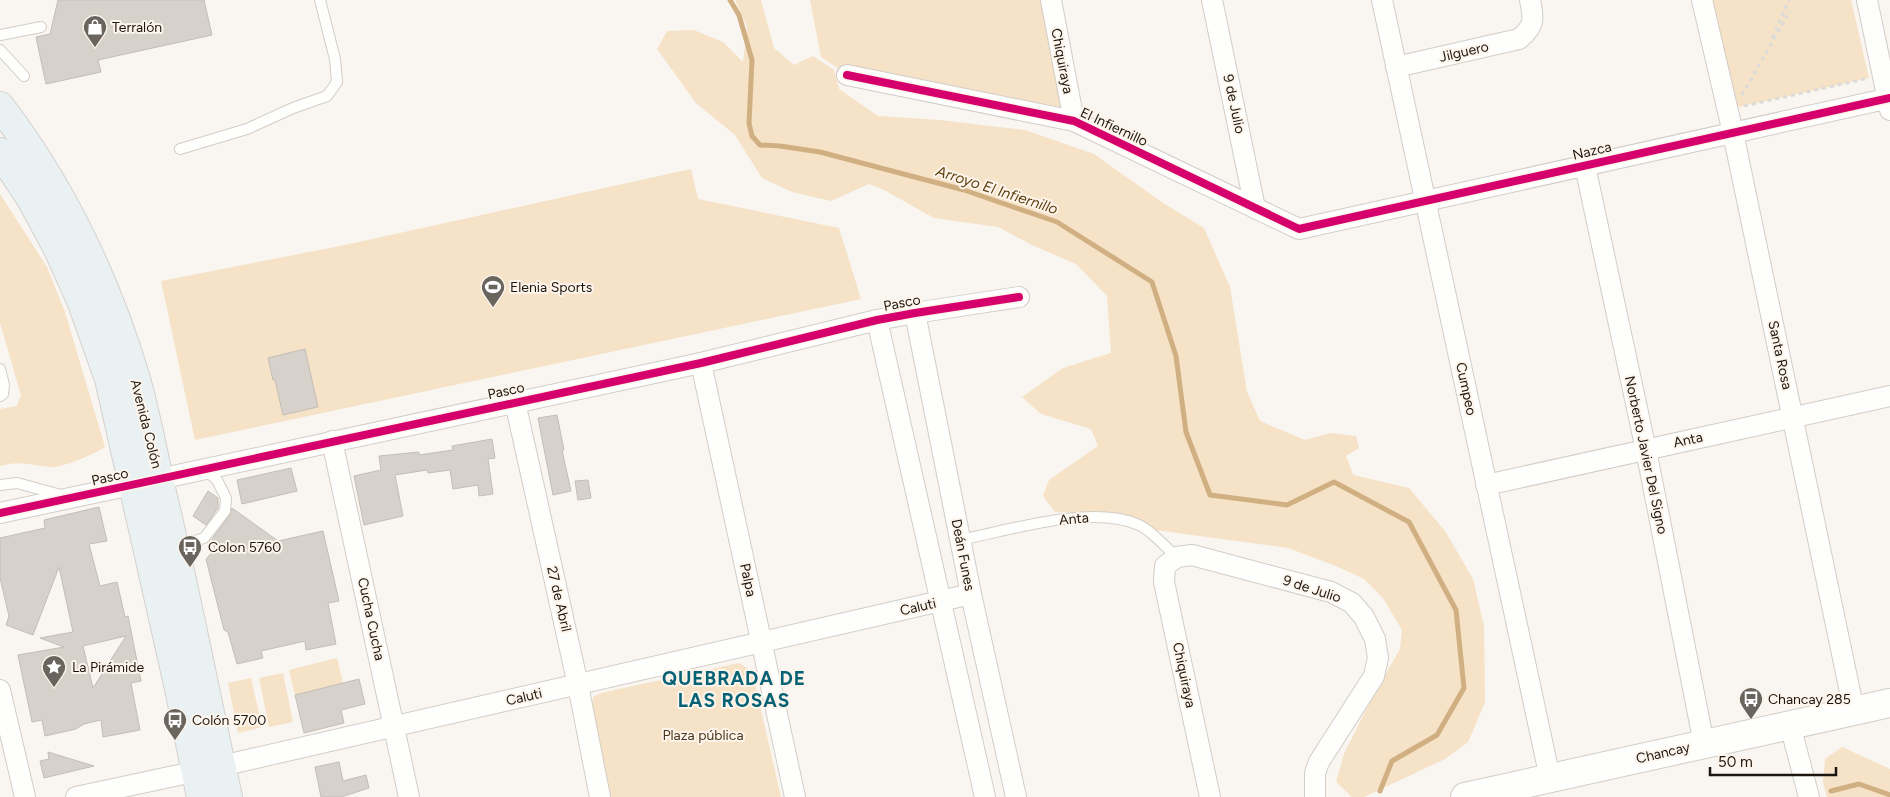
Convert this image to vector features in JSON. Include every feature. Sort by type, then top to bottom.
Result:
[{"type":"main road","name":"Avenida Colón","points":[[0,106],[55,191],[98,277],[123,339],[136,382],[175,547],[206,778]]},
{"type":"main road","name":"Avenida Colón","points":[[0,152],[44,224],[82,303],[109,379],[178,684],[206,778],[228,797]]},
{"type":"main road","name":"Chancay","points":[[1465,797],[1890,703]]},
{"type":"street","name":"Chiquiraya","points":[[1051,0],[1074,121]]},
{"type":"street","name":"9 de Julio","points":[[1212,0],[1255,208]]},
{"type":"street","name":"Cumpeo","points":[[1382,0],[1550,778]]},
{"type":"street","name":"Jilguero","points":[[1396,67],[1519,39],[1530,30],[1533,16],[1530,0]]},
{"type":"street","name":"Santa Rosa","points":[[1702,0],[1733,133],[1854,711]]},
{"type":"street","points":[[1867,0],[1889,102]]},
{"type":"street","name":"El Infiernillo","points":[[847,75],[1074,121],[1299,229]]},
{"type":"street","name":"Nazca","points":[[1299,229],[1733,133],[1889,102]]},
{"type":"street","name":"Norberto Javier Del Signo","points":[[1585,166],[1646,450],[1704,744]]},
{"type":"street","name":"Pasco","points":[[0,513],[701,362],[877,320],[1018,297]]},
{"type":"street","name":"Deán Funes","points":[[915,313],[971,594],[1016,797]]},
{"type":"street","points":[[877,320],[984,797]]},
{"type":"street","name":"Palpa","points":[[701,362],[795,797]]},
{"type":"street","name":"Anta","points":[[1486,485],[1890,396]]},
{"type":"street","name":"27 de Abril","points":[[515,402],[578,685],[600,797]]},
{"type":"street","name":"Cucha Cucha","points":[[332,441],[409,797]]},
{"type":"street","name":"9 de Julio","points":[[1177,558],[1192,555],[1331,592],[1352,603],[1364,617],[1375,639],[1378,658],[1374,676],[1319,762],[1315,773],[1315,797]]},
{"type":"street","name":"Chiquiraya","points":[[1177,558],[1165,566],[1164,582],[1210,797]]},
{"type":"street","name":"Caluti","points":[[76,797],[206,778],[394,727],[971,594]]},
{"type":"street","points":[[0,690],[25,797]]},
{"type":"street","points":[[1790,725],[1809,797]]},
{"type":"lane","points":[[180,148],[247,129],[293,108],[328,96],[337,82],[336,59],[320,0]]},
{"type":"lane","points":[[0,35],[41,27]]},
{"type":"lane","points":[[0,50],[24,76]]},
{"type":"lane","points":[[0,369],[4,385],[3,394],[0,396]]},
{"type":"lane","points":[[175,547],[204,538],[225,511],[226,498],[217,480],[204,470]]},
{"type":"lane","points":[[0,485],[17,484],[71,498]]},
{"type":"lane","name":"Anta","points":[[960,540],[1072,517],[1118,518],[1140,525],[1177,558]]},
{"type":"path","points":[[1772,38],[1789,0]]},
{"type":"path","points":[[1739,100],[1790,11]]},
{"type":"path","points":[[1744,106],[1869,78]]},
{"type":"green space","points":[[735,0],[761,0],[774,48],[794,65],[813,56],[834,70],[839,89],[878,116],[940,120],[1025,130],[1094,154],[1163,203],[1204,228],[1230,287],[1247,392],[1260,421],[1305,440],[1331,433],[1356,436],[1359,448],[1346,456],[1353,475],[1409,488],[1445,531],[1473,579],[1484,626],[1485,702],[1468,742],[1445,759],[1364,797],[1352,797],[1336,782],[1344,754],[1371,700],[1400,649],[1402,630],[1383,598],[1364,579],[1288,548],[1155,530],[1103,514],[1055,512],[1043,496],[1049,480],[1098,446],[1091,429],[1041,414],[1022,397],[1063,368],[1111,353],[1107,296],[1076,264],[1032,245],[998,227],[934,218],[884,190],[869,184],[831,201],[792,192],[762,178],[735,135],[696,103],[657,49],[667,31],[694,30],[723,42],[743,62],[747,27]]},
{"type":"green space","points":[[810,0],[1041,0],[1064,100],[1061,111],[841,70],[821,57]]},
{"type":"green space","points":[[1709,0],[1851,0],[1869,78],[1734,108]]},
{"type":"green space","name":"Elenia Sports","points":[[691,169],[698,199],[839,228],[861,299],[195,440],[161,281],[345,245]]},
{"type":"green space","points":[[0,194],[47,267],[65,312],[105,447],[86,457],[56,467],[20,463],[0,466],[0,409],[17,406],[21,395],[0,323]]},
{"type":"green space","points":[[337,658],[343,683],[295,695],[289,670]]},
{"type":"green space","name":"Plaza pública","points":[[739,663],[750,670],[753,675],[781,797],[611,797],[592,706],[593,697],[601,693]]},
{"type":"green space","points":[[283,673],[293,722],[269,727],[259,678]]},
{"type":"green space","points":[[251,678],[262,727],[238,733],[228,683]]},
{"type":"green space","points":[[1842,747],[1890,769],[1890,797],[1827,797],[1823,782],[1825,759]]},
{"type":"building","name":"Terralón","points":[[58,0],[204,0],[212,35],[98,60],[101,72],[46,84],[36,37],[50,34]]},
{"type":"building","points":[[305,349],[318,407],[283,415],[268,358]]},
{"type":"building","points":[[557,415],[571,491],[553,495],[538,418]]},
{"type":"building","points":[[492,439],[495,458],[488,459],[493,494],[479,496],[478,485],[453,489],[450,470],[428,473],[427,470],[395,475],[403,516],[364,525],[354,476],[381,470],[379,456],[419,452],[419,455],[453,450],[452,446]]},
{"type":"building","points":[[291,468],[297,491],[242,504],[237,480]]},
{"type":"building","points":[[588,480],[591,498],[578,500],[575,481]]},
{"type":"building","points":[[208,491],[218,498],[218,508],[206,525],[193,516]]},
{"type":"building","points":[[99,507],[107,541],[89,544],[100,586],[117,582],[125,617],[128,616],[141,681],[131,683],[140,730],[103,737],[101,720],[84,724],[76,729],[45,736],[42,720],[32,722],[18,655],[64,647],[40,638],[73,632],[59,567],[33,635],[6,625],[9,616],[0,578],[0,538],[45,528],[44,520]],"holes":[[[126,636],[93,688],[83,646]]]},
{"type":"building","points":[[232,508],[278,541],[323,531],[339,601],[328,603],[336,644],[306,650],[305,641],[261,651],[263,658],[237,664],[228,632],[224,630],[206,559],[215,549],[212,539],[230,515]]},
{"type":"building","points":[[359,679],[365,704],[341,710],[344,723],[304,733],[295,695]]},
{"type":"building","points":[[48,752],[94,766],[44,778],[40,761],[49,759]]},
{"type":"building","points":[[339,762],[343,781],[366,775],[369,788],[341,797],[321,797],[315,767]]},
{"type":"waterway","name":"Arroyo El Infiernillo","points":[[730,0],[739,15],[752,60],[749,123],[752,136],[760,145],[820,152],[964,190],[1057,222],[1152,282],[1176,356],[1186,432],[1210,495],[1287,505],[1334,482],[1409,522],[1456,610],[1464,688],[1437,735],[1392,761],[1380,791]]},
{"type":"waterway","name":"Arroyo El Infiernillo","points":[[1831,791],[1859,784],[1890,795]]},
{"type":"cycle path","points":[[847,75],[1074,121],[1299,229],[1890,98]]},
{"type":"cycle path","points":[[0,513],[701,363],[877,320],[1019,297]]},
{"type":"place","name":"Terralón","points":[[95,48]]},
{"type":"place","name":"Elenia Sports","points":[[493,308]]},
{"type":"place","name":"Colon 5760","points":[[190,568]]},
{"type":"place","name":"La Pirámide","points":[[54,688]]},
{"type":"place","name":"Chancay 285","points":[[1751,720]]},
{"type":"place","name":"Colón 5700","points":[[175,741]]},
{"type":"district","name":"QUEBRADA DE LAS ROSAS","points":[[734,689]]}]
